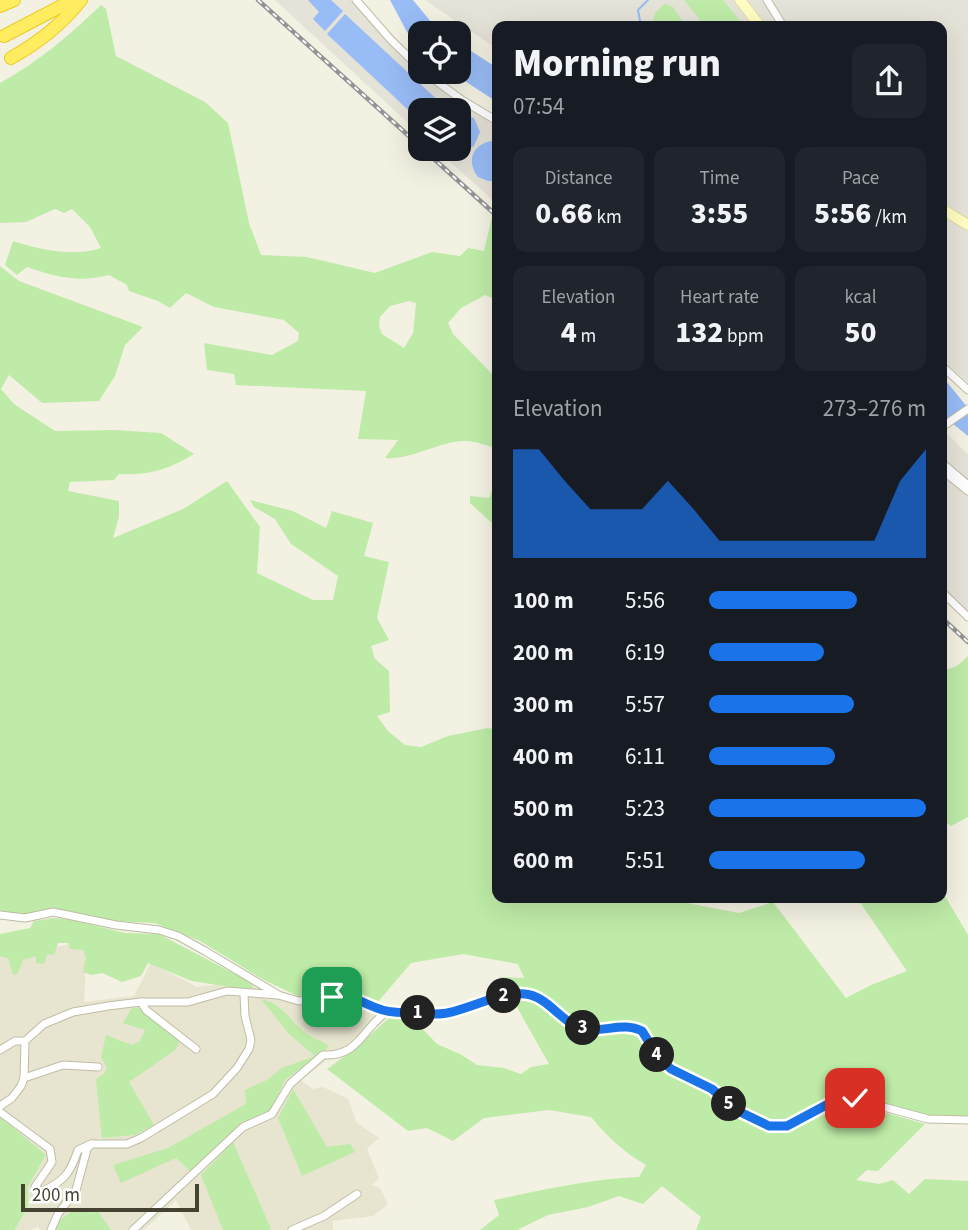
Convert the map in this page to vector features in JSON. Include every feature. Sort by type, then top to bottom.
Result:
[{"type":"highway","points":[[0,6],[14,0]]},
{"type":"highway","points":[[4,36],[74,0]]},
{"type":"highway","points":[[11,58],[33,46],[71,13],[81,0]]},
{"type":"main road","points":[[740,0],[756,21]]},
{"type":"main road","points":[[947,212],[968,225]]},
{"type":"street","points":[[356,0],[408,56]]},
{"type":"street","points":[[767,0],[780,21]]},
{"type":"street","points":[[440,84],[492,118]]},
{"type":"street","points":[[947,371],[968,390]]},
{"type":"street","points":[[947,423],[968,409]]},
{"type":"street","points":[[947,467],[968,485]]},
{"type":"street","points":[[947,474],[968,491]]},
{"type":"street","points":[[947,597],[968,617]]},
{"type":"street","points":[[0,915],[25,918],[52,912],[116,925],[159,930],[178,936],[280,995]]},
{"type":"street","points":[[0,1050],[15,1041],[25,1041],[44,1024],[73,1012],[141,1002],[188,1002],[227,991],[280,995],[306,1001],[352,997],[386,1012],[440,1014],[499,998],[528,994],[580,1028],[598,1031],[623,1026],[642,1031],[659,1058],[671,1069],[712,1089],[736,1110],[769,1126],[787,1126],[843,1096],[928,1119],[968,1120]]},
{"type":"street","points":[[0,1112],[50,1149],[52,1162],[35,1187],[41,1192],[57,1184],[69,1173],[78,1150],[91,1144],[127,1144],[213,1094],[237,1068],[249,1049],[251,1040],[245,1016],[244,994]]},
{"type":"street","points":[[141,1002],[146,1010],[196,1049]]},
{"type":"street","points":[[133,1230],[243,1127],[272,1114],[286,1088],[296,1077],[323,1055],[339,1056],[353,1047],[374,1021],[386,1012]]},
{"type":"street","points":[[0,1106],[12,1098],[21,1086],[24,1078],[25,1041]]},
{"type":"street","points":[[24,1078],[63,1065],[98,1067]]},
{"type":"street","points":[[51,1230],[58,1213],[76,1190],[87,1149],[91,1144]]},
{"type":"street","points":[[292,1230],[324,1216],[357,1194]]},
{"type":"shaded area","points":[[275,0],[351,0],[408,60],[408,84],[438,84],[458,98],[408,98],[408,123]]},
{"type":"shaded area","points":[[425,0],[968,0],[968,383],[947,364],[947,21],[492,21],[492,46],[471,31],[471,21],[456,21]]},
{"type":"shaded area","points":[[471,106],[492,121],[492,199],[449,161],[471,161]]},
{"type":"shaded area","points":[[947,434],[968,455],[968,621],[947,602]]},
{"type":"shaded area","points":[[87,942],[84,1002],[134,996],[151,963],[197,987],[214,985],[249,988],[257,978],[281,992],[301,999],[333,993],[352,993],[377,1003],[388,1017],[357,1044],[332,1056],[301,1080],[313,1089],[323,1087],[348,1099],[357,1123],[379,1138],[367,1149],[379,1178],[372,1185],[380,1188],[388,1204],[373,1216],[333,1221],[333,1230],[191,1230],[176,1200],[144,1230],[39,1230],[39,1226],[31,1230],[15,1230],[28,1206],[28,1187],[46,1156],[0,1117],[0,952],[15,959],[60,946]]},
{"type":"green space","points":[[684,0],[723,0],[740,21],[701,21]]},
{"type":"green space","points":[[665,3],[673,7],[683,21],[653,21],[655,13]]},
{"type":"green space","points":[[101,5],[106,9],[116,56],[205,102],[228,123],[249,223],[261,255],[307,257],[375,273],[432,252],[460,256],[468,248],[484,251],[492,217],[492,298],[485,295],[461,308],[448,323],[453,334],[492,374],[492,447],[469,441],[456,442],[406,456],[385,458],[398,440],[358,439],[366,391],[236,385],[234,374],[207,370],[204,343],[272,355],[298,341],[299,333],[284,320],[214,307],[186,293],[170,308],[129,291],[127,285],[109,275],[87,279],[68,278],[27,267],[17,275],[5,265],[13,241],[57,251],[80,252],[101,248],[90,227],[72,209],[64,213],[55,209],[26,222],[0,223],[0,83],[65,37]],"holes":[[[409,301],[416,303],[413,333],[404,348],[382,334],[380,317],[390,306]]]},
{"type":"green space","points":[[0,266],[19,281],[143,327],[125,345],[115,376],[99,401],[42,403],[9,375],[1,389],[14,404],[55,431],[114,430],[161,433],[194,454],[176,464],[149,473],[119,474],[114,480],[70,482],[68,491],[119,501],[119,517],[113,538],[183,509],[227,481],[260,527],[257,573],[313,600],[333,600],[338,576],[291,544],[275,519],[254,507],[250,500],[293,511],[326,528],[332,511],[373,523],[364,556],[389,562],[377,618],[389,640],[371,646],[375,659],[389,671],[390,712],[377,716],[388,731],[405,745],[421,747],[448,736],[492,729],[492,903],[687,903],[739,913],[774,903],[846,998],[907,971],[860,903],[947,903],[947,899],[968,935],[968,1119],[951,1116],[930,1117],[837,1094],[840,1100],[925,1124],[878,1171],[867,1170],[856,1180],[879,1184],[893,1180],[909,1194],[925,1179],[968,1181],[968,1230],[696,1230],[701,1217],[662,1186],[643,1204],[619,1196],[588,1207],[548,1215],[517,1230],[480,1230],[499,1215],[494,1200],[584,1183],[639,1177],[646,1165],[616,1143],[591,1117],[549,1110],[484,1118],[453,1141],[427,1128],[408,1131],[327,1069],[356,1048],[391,1016],[418,1024],[437,1044],[477,1065],[504,1068],[521,1074],[531,1067],[549,1064],[500,977],[524,978],[518,964],[463,954],[411,963],[377,1003],[352,993],[300,997],[264,980],[200,941],[155,923],[112,921],[52,909],[29,915],[0,912]]},
{"type":"green space","points":[[492,490],[492,523],[470,503],[470,496],[489,498]]},
{"type":"green space","points":[[968,656],[968,817],[951,826],[947,823],[947,669],[957,666]]},
{"type":"green space","points":[[54,918],[125,933],[159,934],[250,982],[253,987],[249,990],[192,981],[148,963],[141,976],[122,982],[102,973],[91,975],[83,972],[86,957],[83,950],[70,949],[68,943],[58,943],[54,955],[47,954],[44,964],[36,963],[36,956],[23,960],[18,973],[13,975],[8,958],[0,956],[0,934],[30,928],[34,921]]},
{"type":"green space","points":[[261,999],[274,1004],[305,1033],[329,1047],[285,1080],[271,1110],[244,1122],[190,1171],[176,1158],[121,1183],[113,1165],[168,1148],[246,1104],[245,1090],[267,1080],[282,1068],[315,1056],[290,1035]]},
{"type":"green space","points":[[132,1008],[138,1008],[180,1041],[175,1050],[129,1082],[154,1125],[135,1135],[102,1138],[96,1079],[104,1074],[107,1068],[101,1057],[106,1035],[132,1045],[140,1041],[145,1030],[123,1023]]},
{"type":"green space","points":[[293,1089],[327,1147],[350,1144],[355,1152],[302,1176],[278,1118]]},
{"type":"green space","points":[[0,1117],[46,1155],[28,1187],[28,1206],[15,1230],[0,1230]]},
{"type":"green space","points":[[233,1142],[271,1229],[269,1230],[223,1230],[201,1175]]},
{"type":"green space","points":[[74,1210],[92,1213],[97,1210],[111,1230],[54,1230],[59,1220]]},
{"type":"water","points":[[308,0],[331,0],[343,11],[325,31],[313,19],[319,12]]},
{"type":"water","points":[[390,0],[413,0],[430,21],[408,21],[407,32]]},
{"type":"water","points":[[345,14],[408,73],[408,84],[420,84],[435,98],[408,98],[408,110],[327,34]]},
{"type":"water","points":[[471,51],[492,65],[492,99],[469,84]]},
{"type":"water","points":[[471,117],[480,132],[471,148]]},
{"type":"water","points":[[492,141],[492,181],[478,177],[472,165],[473,154],[485,143]]},
{"type":"water","points":[[947,382],[968,408],[968,436],[947,419]]},
{"type":"waterway","points":[[640,21],[638,10],[648,0]]},
{"type":"railway","points":[[258,0],[408,135]]},
{"type":"railway","points":[[436,161],[492,211]]},
{"type":"railway","points":[[947,623],[968,642]]},
{"type":"route","points":[[332,997],[352,997],[384,1011],[433,1014],[516,994],[534,996],[580,1028],[598,1031],[623,1026],[642,1031],[659,1058],[671,1069],[712,1089],[742,1114],[778,1128],[787,1126],[839,1097],[855,1098]]}]
